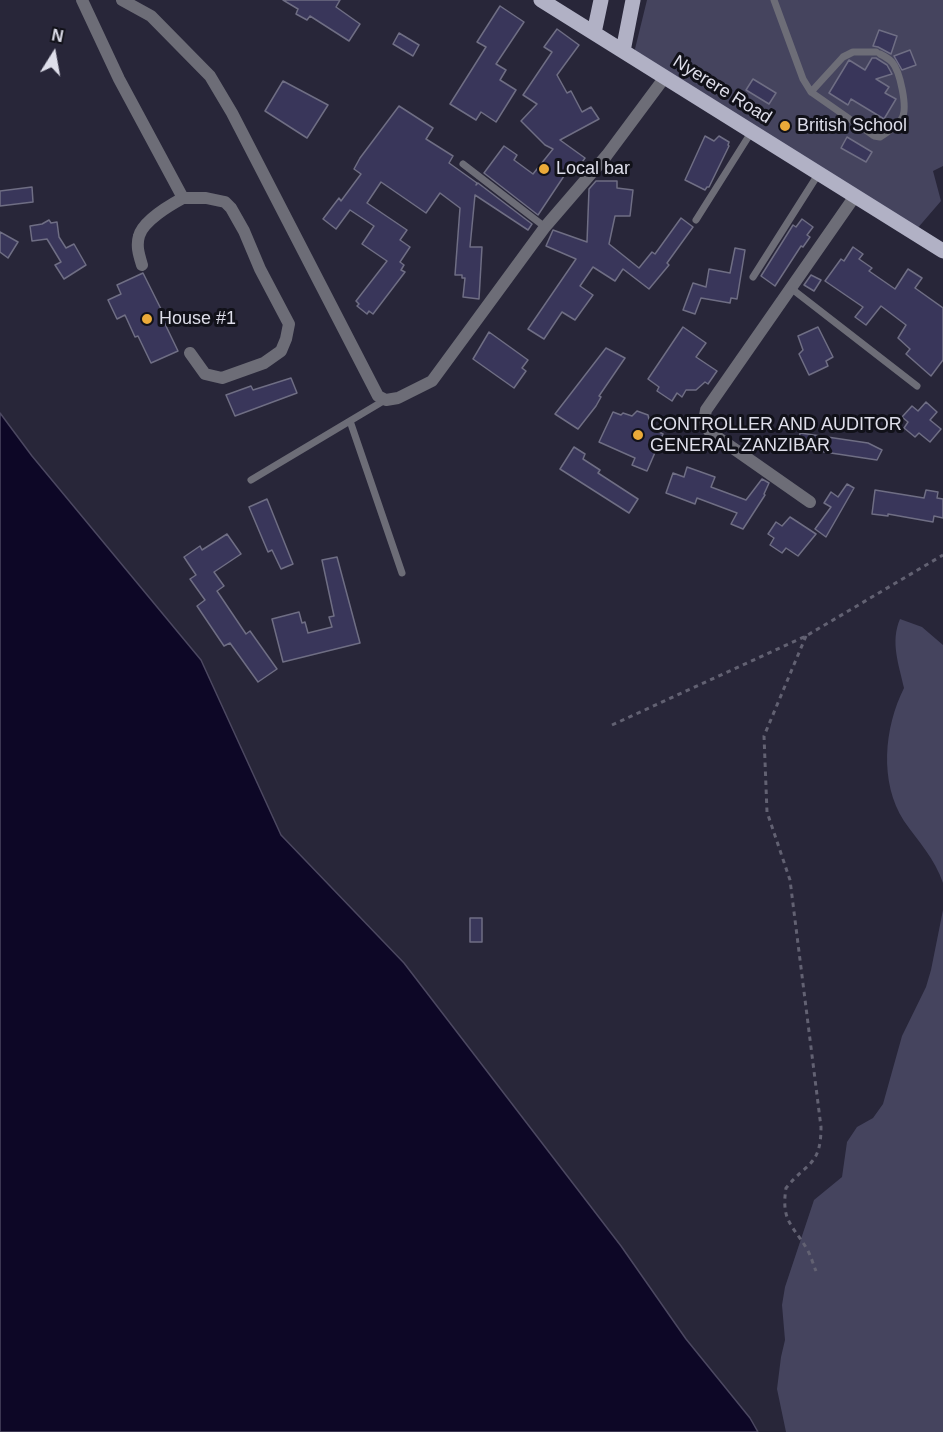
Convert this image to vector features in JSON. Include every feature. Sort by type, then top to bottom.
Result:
[{"type":"main road","name":"Nyerere Road","points":[[541,0],[943,251]]},
{"type":"main road","points":[[594,33],[601,0]]},
{"type":"main road","points":[[623,51],[633,0]]},
{"type":"street","points":[[82,0],[119,80],[183,198]]},
{"type":"street","points":[[122,0],[151,16],[210,76],[232,113],[378,396],[386,400],[398,398],[432,381],[545,227],[607,155],[665,77]]},
{"type":"street","points":[[810,502],[710,432],[704,418],[706,410],[855,196]]},
{"type":"street","points":[[142,265],[137,249],[139,234],[167,206],[183,198],[206,198],[225,202],[244,231],[260,269],[289,324],[281,351],[264,363],[222,378],[205,374],[190,353]]},
{"type":"lane","points":[[774,0],[803,79],[811,92],[874,136],[880,137],[902,120],[902,86],[897,71],[892,62],[878,53],[853,52],[843,57],[811,92]]},
{"type":"lane","points":[[696,220],[752,131]]},
{"type":"lane","points":[[463,164],[545,227]]},
{"type":"lane","points":[[753,277],[819,173]]},
{"type":"lane","points":[[792,289],[917,386]]},
{"type":"lane","points":[[251,480],[386,400]]},
{"type":"lane","points":[[350,421],[402,573]]},
{"type":"path","points":[[612,725],[806,636],[943,555]]},
{"type":"path","points":[[806,636],[764,736],[767,812],[790,880],[821,1127],[820,1149],[810,1165],[786,1188],[785,1211],[789,1224],[807,1250],[816,1271]]},
{"type":"shaded area","points":[[647,0],[943,0],[943,166],[933,171],[941,201],[916,230],[634,53]]},
{"type":"shaded area","points":[[0,413],[32,456],[201,660],[281,835],[404,963],[621,1246],[686,1339],[750,1418],[758,1432],[0,1432]]},
{"type":"shaded area","points":[[900,619],[922,627],[943,645],[943,883],[931,858],[896,806],[888,772],[887,755],[892,720],[904,688],[896,645]]},
{"type":"shaded area","points":[[943,910],[943,1432],[786,1432],[777,1389],[785,1340],[782,1305],[785,1287],[814,1200],[842,1177],[847,1142],[857,1127],[873,1118],[883,1104],[902,1036],[926,987]]},
{"type":"building","points":[[283,0],[340,0],[336,7],[360,24],[349,41],[310,16],[307,20],[296,14],[298,9]]},
{"type":"building","points":[[500,6],[524,22],[496,64],[506,70],[500,80],[516,90],[496,122],[481,112],[476,120],[450,104],[486,47],[477,42]]},
{"type":"building","points":[[557,29],[579,45],[557,75],[567,93],[571,91],[582,112],[591,107],[599,119],[560,140],[585,158],[578,168],[572,164],[538,215],[484,173],[504,146],[517,155],[514,160],[533,174],[553,149],[545,145],[521,121],[537,104],[523,95],[552,52],[544,47]]},
{"type":"building","points":[[879,30],[897,36],[891,54],[873,46]]},
{"type":"building","points":[[399,33],[419,45],[413,56],[393,44]]},
{"type":"building","points":[[910,50],[916,65],[902,70],[894,56]]},
{"type":"building","points":[[872,58],[887,65],[892,74],[876,79],[889,87],[885,93],[896,99],[884,119],[851,99],[848,105],[829,93],[849,60],[865,70]]},
{"type":"building","points":[[753,79],[776,93],[769,104],[746,90]]},
{"type":"building","points":[[283,81],[328,105],[307,138],[265,111]]},
{"type":"building","points":[[399,106],[433,128],[426,139],[453,156],[449,163],[532,224],[528,230],[475,195],[470,247],[482,247],[479,299],[463,297],[465,278],[462,278],[462,275],[455,275],[460,208],[440,193],[426,213],[381,182],[367,203],[407,230],[400,240],[410,247],[400,262],[404,265],[401,270],[405,272],[373,314],[369,311],[367,314],[357,306],[359,304],[356,301],[387,261],[362,244],[374,226],[350,210],[336,229],[323,219],[339,198],[341,201],[361,174],[354,169],[360,158]]},
{"type":"building","points":[[705,136],[714,141],[719,136],[729,142],[729,146],[709,187],[705,190],[685,180]]},
{"type":"building","points":[[847,137],[872,152],[866,162],[841,148]]},
{"type":"building","points":[[596,181],[617,181],[617,188],[633,190],[630,216],[615,216],[609,244],[639,268],[652,252],[655,254],[681,218],[693,227],[667,263],[669,265],[649,289],[623,269],[615,281],[593,267],[580,286],[593,295],[575,320],[562,312],[544,339],[528,329],[576,259],[546,246],[553,230],[587,242],[589,189]]},
{"type":"building","points":[[32,187],[33,202],[0,206],[0,191]]},
{"type":"building","points":[[802,219],[813,227],[807,235],[810,237],[803,247],[801,246],[775,286],[761,276],[793,225],[796,227]]},
{"type":"building","points":[[49,220],[51,223],[57,222],[59,237],[66,248],[74,244],[86,265],[64,279],[55,265],[61,262],[47,239],[32,241],[30,226]]},
{"type":"building","points":[[0,232],[18,242],[8,258],[0,252]]},
{"type":"building","points":[[853,247],[863,254],[859,259],[872,268],[869,271],[895,289],[908,269],[922,278],[915,288],[943,308],[943,360],[931,376],[906,354],[910,349],[898,338],[906,325],[881,306],[866,325],[855,317],[863,307],[825,281],[841,259],[844,261]]},
{"type":"building","points":[[735,248],[745,250],[737,299],[731,298],[730,303],[701,298],[695,314],[683,310],[693,283],[706,287],[709,269],[730,273]]},
{"type":"building","name":"House #1","points":[[143,273],[168,323],[165,324],[178,351],[151,363],[125,315],[117,319],[108,300],[121,294],[117,285]]},
{"type":"building","points":[[811,275],[821,280],[814,291],[804,285]]},
{"type":"building","points":[[683,327],[706,343],[696,357],[717,371],[708,384],[705,382],[696,390],[686,390],[682,397],[677,393],[672,401],[657,391],[659,387],[648,379]]},
{"type":"building","points":[[818,327],[833,357],[826,361],[828,366],[809,375],[799,354],[803,350],[798,336]]},
{"type":"building","points":[[489,332],[528,360],[522,368],[526,371],[514,388],[473,359]]},
{"type":"building","points":[[606,348],[625,358],[599,396],[601,397],[596,406],[578,429],[555,414]]},
{"type":"building","points":[[291,378],[297,393],[235,416],[226,395],[251,386],[253,390]]},
{"type":"building","points":[[926,402],[937,412],[930,420],[941,429],[930,442],[919,433],[915,437],[904,428],[908,422],[902,417],[912,406],[918,411]]},
{"type":"building","points":[[637,411],[648,415],[651,428],[663,434],[647,471],[632,465],[635,458],[599,442],[613,412],[632,416]]},
{"type":"building","points":[[800,433],[868,443],[882,450],[877,460],[798,448]]},
{"type":"building","points":[[574,447],[585,454],[583,459],[600,470],[598,473],[638,499],[629,513],[560,469]]},
{"type":"building","points":[[687,467],[715,477],[711,487],[746,500],[762,479],[769,483],[765,495],[743,529],[731,524],[737,513],[697,498],[695,504],[666,493],[673,473],[684,477]]},
{"type":"building","points":[[847,484],[854,488],[826,537],[815,529],[831,507],[824,503],[831,492],[838,497]]},
{"type":"building","points":[[875,490],[924,498],[926,490],[938,492],[937,498],[943,499],[943,518],[934,516],[933,522],[888,514],[888,516],[872,514]]},
{"type":"building","points":[[267,499],[293,564],[281,569],[272,550],[268,552],[249,507]]},
{"type":"building","points":[[790,517],[816,534],[798,556],[786,548],[782,553],[770,545],[774,538],[768,534],[776,522],[782,526]]},
{"type":"building","points":[[227,534],[241,554],[214,572],[224,586],[217,591],[246,634],[250,631],[277,669],[258,682],[230,643],[224,646],[197,606],[205,600],[190,579],[196,575],[184,557],[200,546],[202,550]]},
{"type":"building","points":[[337,557],[360,643],[283,662],[272,619],[299,612],[308,633],[332,627],[329,617],[334,616],[322,560]]},
{"type":"building","points":[[470,918],[482,918],[482,942],[470,942]]},
{"type":"place","name":"British School","points":[[785,126]]},
{"type":"place","name":"Local bar","points":[[544,169]]},
{"type":"place","name":"House #1","points":[[147,319]]},
{"type":"place","name":"CONTROLLER AND AUDITOR GENERAL ZANZIBAR","points":[[638,435]]}]
